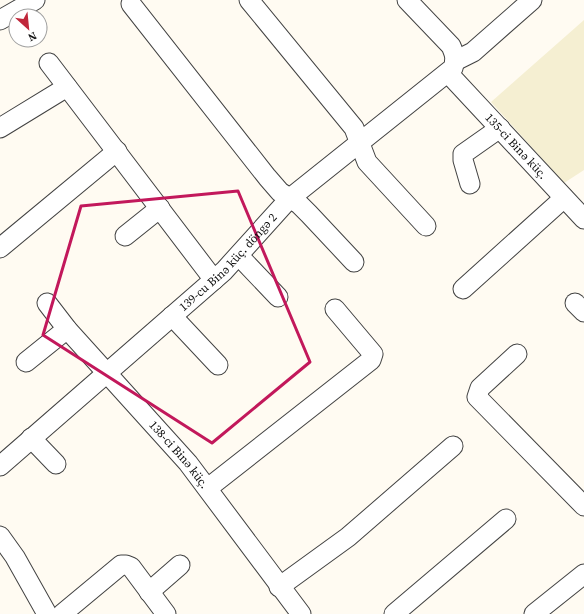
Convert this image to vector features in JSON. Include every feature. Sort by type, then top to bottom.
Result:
[{"type":"street","points":[[0,20],[35,0]]},
{"type":"street","points":[[249,0],[354,128],[367,162],[426,226]]},
{"type":"street","points":[[406,0],[451,46],[455,54],[452,67]]},
{"type":"street","name":"139-cu Binə küç. döngə 2","points":[[0,466],[106,372],[214,280],[239,256],[289,199],[452,67],[473,52],[532,0]]},
{"type":"street","points":[[131,4],[267,177],[289,199],[299,204],[354,262]]},
{"type":"street","points":[[49,63],[214,280]]},
{"type":"street","name":"135-ci Binə küç.","points":[[452,67],[500,128],[584,219]]},
{"type":"street","points":[[0,128],[67,87]]},
{"type":"street","points":[[470,184],[463,160],[464,154],[500,128]]},
{"type":"street","points":[[0,248],[117,151]]},
{"type":"street","points":[[463,289],[564,198]]},
{"type":"street","points":[[125,236],[160,208]]},
{"type":"street","points":[[239,256],[278,298]]},
{"type":"street","name":"138-ci Binə küç.","points":[[47,303],[67,329],[188,463],[300,614]]},
{"type":"street","points":[[208,488],[371,360],[373,354],[335,309]]},
{"type":"street","points":[[172,316],[218,365]]},
{"type":"street","points":[[26,362],[67,329]]},
{"type":"street","points":[[517,354],[480,388],[477,397],[584,506]]},
{"type":"street","points":[[32,438],[56,464]]},
{"type":"street","points":[[279,587],[348,537],[453,446]]},
{"type":"street","points":[[394,614],[506,519]]},
{"type":"street","points":[[2,542],[15,557],[47,614]]},
{"type":"street","points":[[62,614],[121,565],[131,567],[166,614]]},
{"type":"street","points":[[149,592],[180,565]]},
{"type":"street","points":[[534,614],[584,574]]},
{"type":"highlighted area","points":[[238,191],[310,362],[212,443],[43,335],[81,206]]},
{"type":"shaded area","points":[[584,20],[584,170],[564,183],[491,102]]}]
